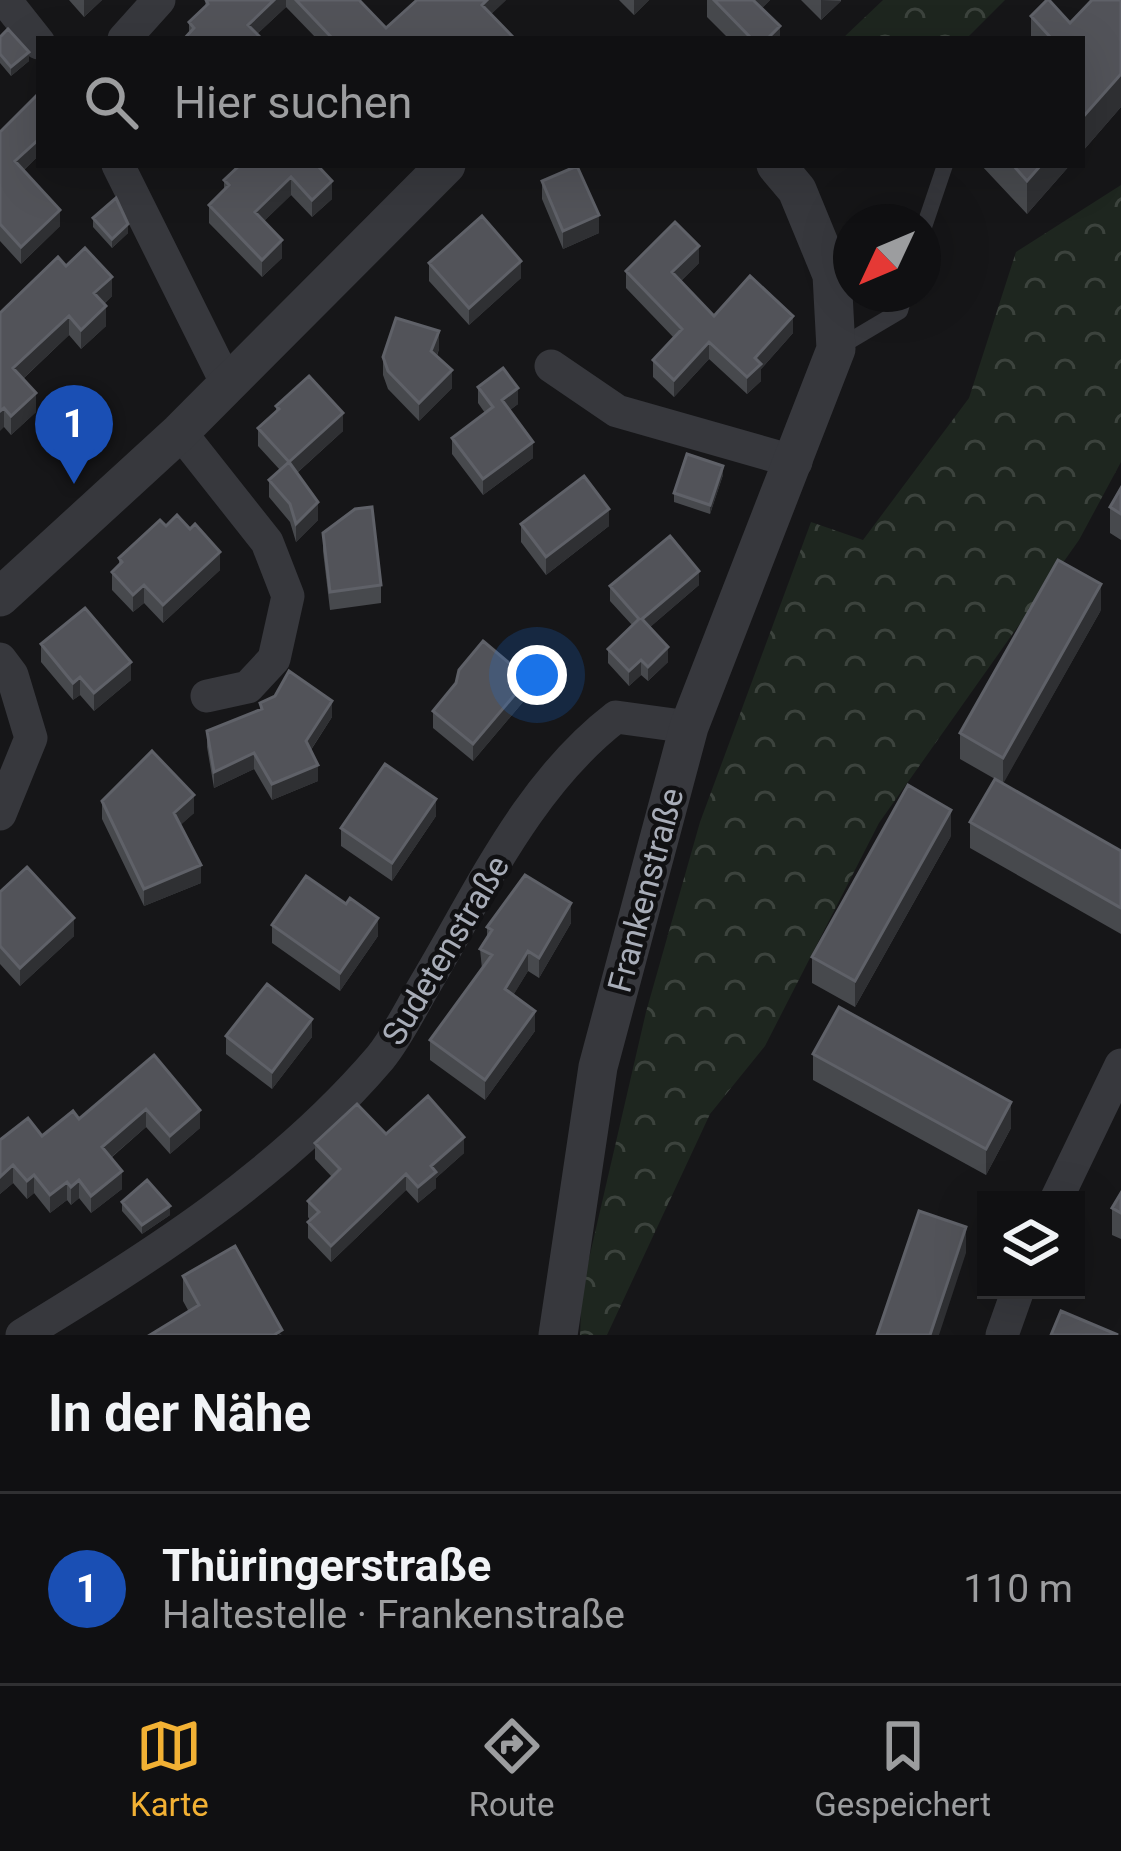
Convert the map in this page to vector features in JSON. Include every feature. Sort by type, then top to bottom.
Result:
[{"type":"street","points":[[5,0],[36,39]]},
{"type":"street","points":[[127,36],[159,0]]},
{"type":"street","points":[[119,168],[227,384]]},
{"type":"street","points":[[0,597],[180,432],[443,168]]},
{"type":"street","name":"Frankenstraße","points":[[558,1335],[598,1067],[689,727],[836,350],[832,275],[797,190],[779,168]]},
{"type":"street","points":[[551,366],[617,411],[796,462]]},
{"type":"street","points":[[180,432],[267,542],[288,596],[274,658],[248,687],[207,696]]},
{"type":"street","points":[[0,659],[11,676],[31,738],[0,814]]},
{"type":"street","name":"Sudetenstraße","points":[[22,1335],[146,1260],[257,1180],[382,1056],[545,783],[596,733],[616,717],[689,727]]},
{"type":"street","points":[[1060,1191],[1121,1065]]},
{"type":"street","points":[[1002,1335],[1015,1299]]},
{"type":"lane","points":[[932,204],[944,168]]},
{"type":"lane","points":[[836,350],[898,312]]},
{"type":"green space","points":[[883,0],[1005,0],[969,36],[845,36]]},
{"type":"green space","points":[[1121,185],[1121,462],[1079,540],[879,823],[765,1046],[710,1114],[607,1335],[580,1335],[582,1289],[646,1012],[700,822],[811,522],[863,540],[969,398],[1016,252]]},
{"type":"building","points":[[206,0],[274,0],[248,25],[259,36],[187,36],[194,28],[189,22],[208,4]]},
{"type":"building","points":[[296,0],[359,0],[386,28],[417,0],[487,0],[482,5],[512,36],[330,36]]},
{"type":"building","points":[[714,0],[753,0],[780,26],[770,36],[749,36]]},
{"type":"building","points":[[1049,0],[1070,23],[1092,0],[1121,0],[1121,74],[1085,115],[1085,36],[1049,36],[1031,16]]},
{"type":"building","points":[[8,29],[29,52],[11,67],[0,54],[0,37]]},
{"type":"building","points":[[36,96],[36,142],[15,161],[60,210],[21,247],[0,224],[0,132]]},
{"type":"building","points":[[237,168],[320,168],[332,181],[312,200],[291,177],[255,212],[282,240],[262,260],[209,205],[229,185],[224,180]]},
{"type":"building","points":[[578,168],[599,215],[563,231],[542,181]]},
{"type":"building","points":[[1016,168],[1038,168],[1027,181]]},
{"type":"building","points":[[116,198],[128,224],[112,239],[93,218]]},
{"type":"building","points":[[482,216],[521,261],[469,308],[429,263]]},
{"type":"building","points":[[675,222],[699,246],[672,272],[714,316],[750,276],[793,316],[755,358],[761,364],[747,377],[709,342],[674,380],[653,360],[682,329],[626,271]]},
{"type":"building","points":[[85,248],[112,277],[94,293],[106,306],[81,330],[69,316],[13,368],[36,393],[11,416],[4,408],[0,411],[0,313],[58,257],[66,266]]},
{"type":"building","points":[[396,318],[439,331],[431,351],[452,370],[419,403],[388,371],[383,357]]},
{"type":"building","points":[[503,368],[518,388],[502,400],[533,442],[483,479],[452,438],[493,407],[478,387]]},
{"type":"building","points":[[309,376],[343,413],[289,462],[258,428]]},
{"type":"building","points":[[687,454],[723,466],[710,505],[674,493]]},
{"type":"building","points":[[289,462],[318,502],[296,524],[290,504],[269,480]]},
{"type":"building","points":[[584,476],[609,509],[546,557],[521,524]]},
{"type":"building","points":[[1121,488],[1121,514],[1110,507]]},
{"type":"building","points":[[372,507],[381,585],[330,592],[323,533],[355,509]]},
{"type":"building","points":[[177,515],[190,529],[195,524],[220,552],[163,605],[144,585],[133,595],[112,572],[122,562],[119,558],[160,520],[166,526]]},
{"type":"building","points":[[670,536],[699,571],[642,619],[668,647],[648,667],[641,660],[629,671],[608,649],[639,619],[610,586]]},
{"type":"building","points":[[1058,560],[1101,584],[1003,758],[960,733]]},
{"type":"building","points":[[85,608],[131,662],[94,693],[80,677],[73,683],[41,644]]},
{"type":"building","points":[[483,641],[528,679],[473,744],[433,711]]},
{"type":"building","points":[[289,671],[332,701],[306,741],[318,765],[272,784],[254,753],[214,772],[207,731],[262,709],[260,703],[275,696]]},
{"type":"building","points":[[152,751],[194,795],[174,813],[201,865],[144,889],[102,801]]},
{"type":"building","points":[[385,764],[436,799],[392,863],[341,828]]},
{"type":"building","points":[[995,779],[1121,851],[1121,908],[970,822]]},
{"type":"building","points":[[908,785],[951,810],[855,981],[812,957]]},
{"type":"building","points":[[27,867],[74,918],[20,968],[0,946],[0,892]]},
{"type":"building","points":[[525,875],[571,903],[539,958],[528,951],[505,989],[535,1011],[485,1080],[430,1040],[492,955],[480,949],[492,930],[487,927]]},
{"type":"building","points":[[306,876],[346,904],[350,898],[378,918],[340,973],[272,925]]},
{"type":"building","points":[[267,984],[312,1019],[272,1072],[226,1036]]},
{"type":"building","points":[[839,1007],[1011,1102],[986,1149],[813,1054]]},
{"type":"building","points":[[154,1055],[200,1110],[170,1136],[146,1109],[102,1147],[122,1171],[91,1196],[79,1180],[71,1187],[67,1182],[50,1195],[34,1175],[27,1181],[13,1165],[0,1177],[0,1140],[28,1118],[42,1136],[73,1111],[79,1119]]},
{"type":"building","points":[[428,1096],[464,1137],[431,1166],[436,1172],[418,1187],[406,1174],[331,1246],[308,1222],[319,1212],[308,1201],[340,1169],[315,1143],[357,1104],[386,1134]]},
{"type":"building","points":[[147,1180],[170,1206],[142,1225],[122,1202]]},
{"type":"building","points":[[919,1211],[966,1227],[930,1335],[877,1335]]},
{"type":"building","points":[[235,1246],[282,1330],[274,1335],[150,1335],[199,1305],[183,1276]]},
{"type":"building","points":[[1061,1311],[1118,1335],[1051,1335]]},
{"type":"place","name":"Thüringerstraße","points":[[74,484]]}]
